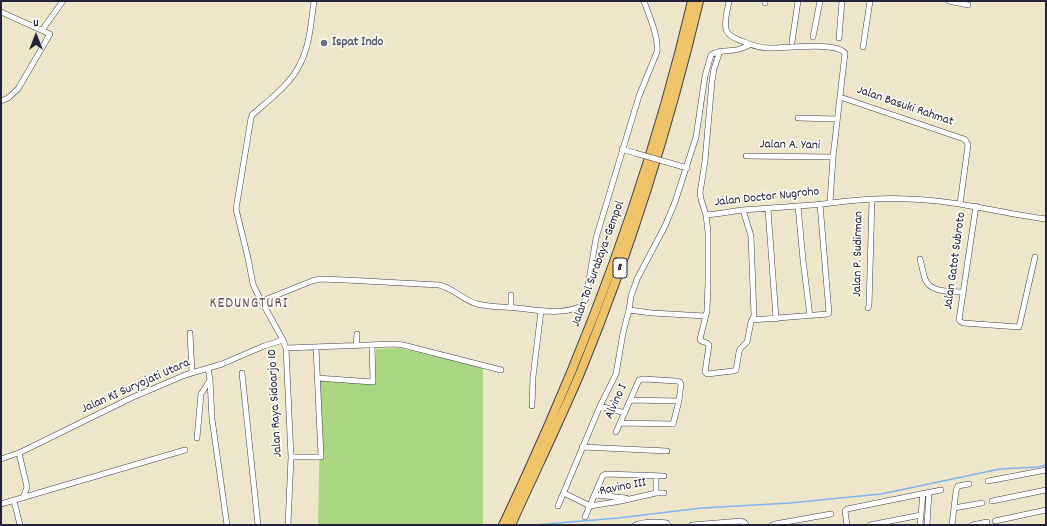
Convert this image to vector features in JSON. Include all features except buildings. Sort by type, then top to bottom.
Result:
[{"type":"highway","name":"Jalan Tol Surabaya–Gempol","points":[[503,525],[566,385],[620,245],[664,109],[692,1]]},
{"type":"highway","name":"Jalan Tol Surabaya–Gempol","points":[[511,525],[547,448],[611,294],[639,215],[664,135],[699,1]]},
{"type":"street","points":[[44,31],[63,1]]},
{"type":"street","name":"Jalan Raya Sidoarjo 10","points":[[288,525],[291,457],[286,348],[253,284],[236,209],[251,118],[296,72],[301,63],[308,39],[314,1]]},
{"type":"street","points":[[262,301],[320,279],[439,285],[479,304],[541,311],[561,311],[580,307],[584,304],[596,238],[639,96],[658,47],[655,33],[644,1]]},
{"type":"street","points":[[729,1],[726,31],[734,38],[750,45],[767,48],[814,46],[832,47],[844,51],[845,55],[833,158],[830,203]]},
{"type":"street","points":[[792,42],[798,1]]},
{"type":"street","points":[[813,37],[820,1]]},
{"type":"street","points":[[839,38],[842,1]]},
{"type":"street","points":[[863,47],[870,1]]},
{"type":"street","points":[[949,1],[968,5]]},
{"type":"street","points":[[1,12],[50,35],[18,89],[8,98],[1,101]]},
{"type":"street","points":[[558,506],[600,406],[616,374],[631,296],[665,226],[687,168],[696,137],[702,89],[709,60],[712,54],[720,51],[740,49],[750,45]]},
{"type":"street","points":[[720,51],[712,81],[705,162],[700,188],[708,232],[707,311],[700,340],[709,345],[705,372],[707,374],[736,370],[739,352],[747,342],[754,316],[750,231],[743,210]]},
{"type":"street","name":"Jalan Basuki Rahmat","points":[[840,97],[964,139],[968,146],[960,204]]},
{"type":"street","points":[[798,118],[837,119]]},
{"type":"street","points":[[622,149],[687,168]]},
{"type":"street","name":"Jalan A. Yani","points":[[746,156],[833,158]]},
{"type":"street","name":"Jalan Doctor Nugroho","points":[[706,215],[743,210],[908,198],[976,206],[1028,217],[1046,219]]},
{"type":"street","name":"Jalan P. Sudirman","points":[[868,308],[872,200]]},
{"type":"street","points":[[752,320],[828,314],[820,204]]},
{"type":"street","points":[[798,206],[810,316]]},
{"type":"street","name":"Jalan Gatot Subroto","points":[[976,206],[959,320],[960,322],[1019,327],[1035,258]]},
{"type":"street","points":[[768,209],[776,319]]},
{"type":"street","points":[[920,259],[925,280],[930,286],[938,290],[963,292]]},
{"type":"street","points":[[510,308],[511,295]]},
{"type":"street","points":[[629,310],[705,316]]},
{"type":"street","points":[[532,406],[533,377],[541,311]]},
{"type":"street","points":[[190,333],[192,373]]},
{"type":"street","points":[[356,346],[357,334]]},
{"type":"street","name":"Jalan KI Suryojati Utara","points":[[1,459],[20,452],[132,398],[192,373],[222,364],[264,346],[283,340]]},
{"type":"street","points":[[286,348],[395,344],[500,370]]},
{"type":"street","points":[[317,378],[373,382],[372,345]]},
{"type":"street","points":[[291,457],[322,457],[316,347]]},
{"type":"street","points":[[208,368],[212,419],[227,525]]},
{"type":"street","points":[[242,373],[258,525]]},
{"type":"street","name":"Alvino I","points":[[616,432],[638,382],[643,379],[679,381],[681,384],[679,401]]},
{"type":"street","points":[[197,438],[201,394],[210,380]]},
{"type":"street","points":[[620,423],[673,424],[679,401],[630,400]]},
{"type":"street","points":[[600,406],[625,413]]},
{"type":"street","points":[[582,447],[667,451]]},
{"type":"street","points":[[1,504],[185,450]]},
{"type":"street","points":[[20,452],[32,494]]},
{"type":"street","points":[[20,452],[27,487],[23,498]]},
{"type":"street","points":[[988,481],[1046,470]]},
{"type":"street","points":[[585,517],[602,476],[664,476]]},
{"type":"street","points":[[656,476],[656,493]]},
{"type":"street","points":[[952,525],[957,488],[958,486],[969,484]]},
{"type":"street","points":[[847,525],[846,509],[941,490]]},
{"type":"street","points":[[992,501],[1046,490]]},
{"type":"street","points":[[926,525],[929,492]]},
{"type":"street","name":"Ravino III","points":[[564,493],[590,506],[656,493],[664,493]]},
{"type":"street","points":[[920,525],[923,493]]},
{"type":"street","points":[[595,495],[629,498]]},
{"type":"street","points":[[14,501],[20,525]]},
{"type":"street","points":[[954,508],[982,503]]},
{"type":"street","points":[[995,521],[1046,510]]},
{"type":"street","points":[[772,525],[831,514]]},
{"type":"street","points":[[870,525],[921,515]]},
{"type":"street","points":[[692,525],[741,521],[746,525]]},
{"type":"street","points":[[635,525],[641,522],[646,522],[667,523],[668,525]]},
{"type":"street","points":[[972,525],[987,522]]},
{"type":"green space","points":[[399,348],[483,367],[483,525],[318,525],[321,379],[375,384],[376,349]]},
{"type":"waterway","points":[[534,525],[618,518],[702,508],[790,503],[881,494],[1000,469],[1038,467],[1046,465]]},
{"type":"place","name":"Ispat Indo","points":[[324,43]]},
{"type":"district","name":"KEDUNGTURI","points":[[249,305]]}]
